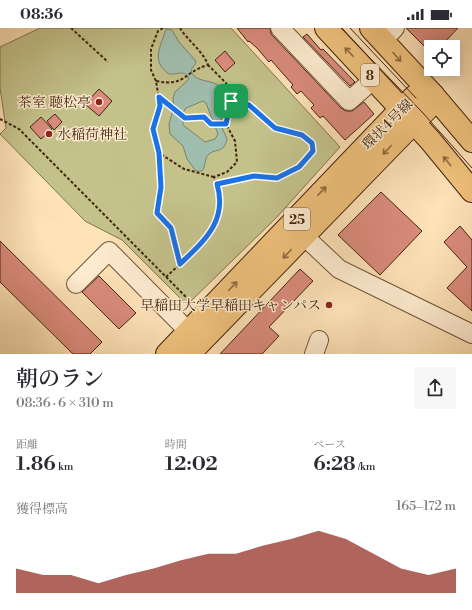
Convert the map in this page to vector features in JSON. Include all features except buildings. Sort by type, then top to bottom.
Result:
[{"type":"main road","name":"8","points":[[326,28],[408,115],[472,191]]},
{"type":"main road","name":"8","points":[[383,32],[472,141]]},
{"type":"main road","name":"環状4号線","points":[[192,343],[408,115],[427,110],[433,95]]},
{"type":"main road","name":"環状4号線","points":[[167,354],[192,343],[304,236],[408,115]]},
{"type":"street","points":[[280,28],[349,102],[374,79]]},
{"type":"street","points":[[304,236],[339,268],[472,334]]},
{"type":"street","points":[[76,284],[109,251],[192,343]]},
{"type":"path","points":[[71,28],[108,62]]},
{"type":"path","points":[[163,28],[158,32],[151,49],[151,70],[156,81],[160,106],[153,129],[159,153],[161,187],[157,213],[171,228],[180,264]]},
{"type":"path","points":[[159,153],[184,169],[214,177],[227,172],[237,162],[235,142],[226,124],[231,101],[226,83],[208,65],[205,57],[187,39],[180,28]]},
{"type":"path","points":[[156,81],[167,83],[179,82],[198,68],[208,65]]},
{"type":"path","points":[[159,97],[185,118],[204,117],[211,124],[226,124]]},
{"type":"path","points":[[217,184],[254,176],[277,178],[299,167],[313,151],[312,143],[302,135],[275,128],[249,105],[231,101]]},
{"type":"path","points":[[0,119],[19,128],[188,300]]},
{"type":"path","points":[[166,277],[204,241],[218,218],[221,198],[214,177]]},
{"type":"shaded area","points":[[40,28],[231,28],[340,147],[277,217],[187,305],[122,240],[85,221],[0,134],[6,128],[0,88],[0,47]]},
{"type":"shaded area","points":[[166,29],[172,30],[179,42],[195,60],[196,63],[191,70],[193,74],[200,79],[218,85],[226,98],[221,124],[227,139],[226,144],[222,149],[212,152],[207,156],[202,171],[196,171],[187,159],[183,146],[170,134],[169,124],[174,107],[173,98],[175,92],[189,79],[183,73],[169,74],[160,64],[158,53]],"holes":[[[203,101],[206,103],[218,134],[215,139],[205,142],[183,125],[183,113],[186,108]]]},
{"type":"tram line","points":[[341,28],[423,113],[472,168]]},
{"type":"tram line","points":[[350,28],[416,98]]},
{"type":"place","name":"茶室 聴松亭","points":[[99,102]]},
{"type":"place","name":"水稲荷神社","points":[[49,134]]},
{"type":"place","name":"早稲田大学早稲田キャンパス","points":[[329,305]]},
{"type":"route","points":[[159,97],[185,118],[204,117],[211,124],[226,124],[227,113],[231,101],[249,105],[268,124],[275,128],[302,135],[312,143],[313,151],[299,167],[277,178],[254,176],[217,184],[221,198],[218,218],[204,241],[180,264],[171,228],[157,213],[161,187],[159,153],[153,129],[160,106],[159,97]]}]
